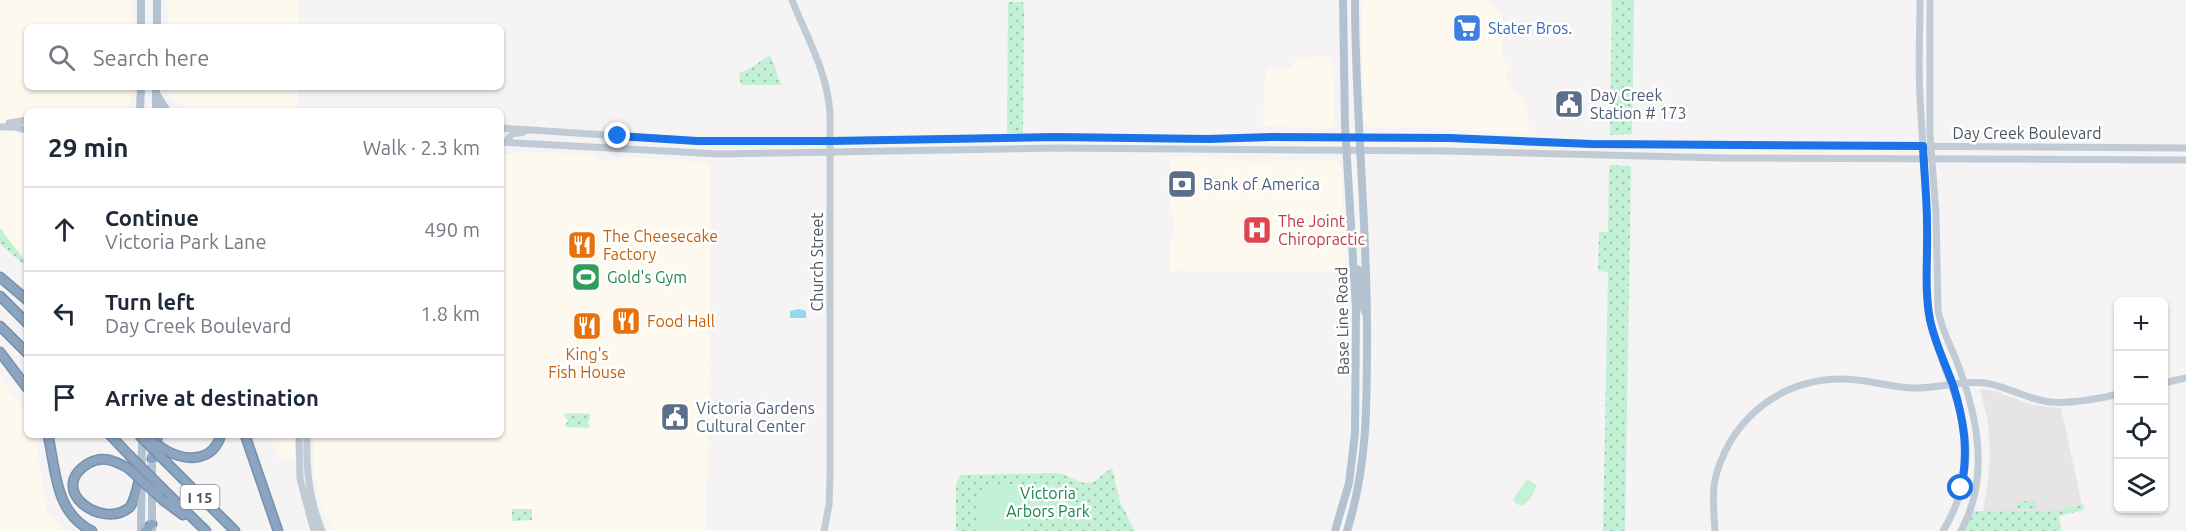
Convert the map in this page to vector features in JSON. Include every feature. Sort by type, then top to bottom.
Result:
[{"type":"highway","points":[[0,277],[24,297]]},
{"type":"highway","points":[[0,296],[24,320]]},
{"type":"highway","points":[[0,326],[24,350]]},
{"type":"highway","points":[[0,352],[24,384]]},
{"type":"highway","points":[[49,438],[62,502],[75,521],[92,531]]},
{"type":"highway","name":"I 15","points":[[113,438],[205,530]]},
{"type":"highway","name":"I 15","points":[[144,438],[235,531]]},
{"type":"highway","points":[[146,438],[167,452],[185,458],[198,458],[214,448],[219,438]]},
{"type":"highway","points":[[152,459],[157,438]]},
{"type":"highway","points":[[246,438],[278,531]]},
{"type":"highway","points":[[141,472],[130,507],[122,516],[105,521],[96,520],[80,508],[74,496],[75,479],[83,467],[93,461],[114,460],[128,468],[164,501],[205,530]]},
{"type":"main road","points":[[141,0],[141,24]]},
{"type":"main road","points":[[157,0],[157,24]]},
{"type":"main road","name":"Church Street","points":[[792,0],[824,76],[830,103],[830,480],[829,505],[824,531]]},
{"type":"main road","name":"Base Line Road","points":[[1335,531],[1348,483],[1355,439],[1355,268],[1346,138],[1343,0]]},
{"type":"main road","name":"Base Line Road","points":[[1347,531],[1359,483],[1366,433],[1367,316],[1355,0]]},
{"type":"main road","points":[[1920,0],[1920,93],[1927,146],[1932,158],[1936,213],[1938,310],[1941,325],[1964,384],[1977,433],[1979,469],[1972,507],[1961,531]]},
{"type":"main road","points":[[1930,0],[1927,146],[1923,157],[1927,222],[1927,294],[1935,341],[1953,386],[1964,425],[1966,454],[1956,506],[1943,531]]},
{"type":"main road","points":[[141,90],[141,108]]},
{"type":"main road","points":[[156,90],[156,108]]},
{"type":"main road","points":[[156,90],[165,108]]},
{"type":"main road","points":[[0,125],[24,121]]},
{"type":"main road","points":[[0,125],[24,129]]},
{"type":"main road","name":"Day Creek Boulevard","points":[[504,128],[697,141],[1055,137],[1449,138],[1545,143],[2186,148]]},
{"type":"main road","points":[[504,140],[512,134],[532,130]]},
{"type":"main road","name":"Day Creek Boulevard","points":[[504,141],[704,154],[1056,148],[1730,158],[1923,157],[2186,160]]},
{"type":"main road","points":[[1355,268],[1361,272],[1361,301],[1367,316]]},
{"type":"main road","points":[[1715,531],[1713,511],[1717,473],[1729,445],[1745,419],[1772,398],[1794,388],[1815,381],[1840,378],[1910,388],[1991,384],[2050,402],[2086,400],[2114,395]]},
{"type":"main road","points":[[2168,382],[2186,378]]},
{"type":"main road","points":[[141,438],[141,472],[147,529]]},
{"type":"main road","points":[[147,529],[152,438]]},
{"type":"main road","points":[[299,438],[300,479],[314,531]]},
{"type":"main road","points":[[307,438],[307,479],[322,531]]},
{"type":"shaded area","points":[[0,0],[132,0],[132,24],[24,24],[24,90],[131,90],[130,108],[24,108],[24,259],[0,229]]},
{"type":"shaded area","points":[[167,0],[299,0],[299,24],[168,24]]},
{"type":"shaded area","points":[[1363,0],[1488,0],[1488,3],[1503,17],[1503,63],[1509,63],[1511,67],[1507,70],[1506,79],[1527,107],[1529,130],[1523,135],[1439,128],[1369,128],[1363,120],[1365,104],[1362,61]]},
{"type":"shaded area","points":[[1332,56],[1335,124],[1332,128],[1326,130],[1263,126],[1265,74],[1268,68],[1290,68],[1297,58]]},
{"type":"shaded area","points":[[169,90],[298,90],[298,108],[184,108],[169,95]]},
{"type":"shaded area","points":[[519,151],[595,155],[599,159],[617,161],[621,157],[707,162],[711,166],[708,475],[705,484],[705,522],[709,531],[332,531],[321,505],[315,478],[314,438],[504,438],[504,154],[515,154]]},
{"type":"shaded area","points":[[1175,157],[1206,157],[1254,162],[1317,159],[1337,161],[1341,168],[1341,223],[1346,225],[1344,272],[1170,271],[1174,215],[1170,214],[1169,160]]},
{"type":"shaded area","points":[[0,379],[24,410],[24,438],[35,438],[45,504],[49,515],[64,531],[0,531]]},
{"type":"shaded area","points":[[1980,389],[1994,391],[2033,405],[2061,408],[2082,505],[2055,511],[1983,511],[1990,454],[1988,422]]},
{"type":"shaded area","points":[[270,438],[295,438],[295,458],[279,460]]},
{"type":"green space","points":[[1612,0],[1634,0],[1632,134],[1610,135]]},
{"type":"green space","points":[[1008,2],[1023,2],[1024,9],[1023,133],[1007,133]]},
{"type":"green space","points":[[770,55],[782,85],[741,85],[739,73]]},
{"type":"green space","points":[[1609,165],[1631,166],[1625,531],[1603,531],[1608,272],[1598,271],[1599,232],[1608,232]]},
{"type":"green space","points":[[0,228],[24,259],[24,264],[0,244]]},
{"type":"green space","points":[[564,414],[590,414],[588,421],[590,428],[564,427],[568,421]]},
{"type":"green space","name":"Victoria Arbors Park","points":[[1112,468],[1120,502],[1135,531],[956,531],[956,484],[960,475],[1057,473],[1086,483],[1096,480]]},
{"type":"green space","points":[[1529,480],[1536,485],[1536,488],[1529,500],[1521,506],[1513,499]]},
{"type":"green space","points":[[1027,484],[1032,510],[1013,531],[979,531],[980,491],[986,485]]},
{"type":"green space","points":[[1068,488],[1077,494],[1067,510],[1058,505]]},
{"type":"green space","points":[[2017,501],[2036,501],[2036,509],[2017,509]]},
{"type":"green space","points":[[2083,504],[2084,510],[2059,516],[2061,531],[1965,531],[1973,511],[2055,511]]},
{"type":"green space","points":[[512,509],[532,509],[532,520],[512,521]]},
{"type":"water","points":[[799,309],[806,311],[806,318],[790,318],[790,311]]},
{"type":"place","name":"Stater Bros.","points":[[1467,28]]},
{"type":"place","name":"Day Creek Station # 173","points":[[1569,104]]},
{"type":"place","name":"Bank of America","points":[[1182,184]]},
{"type":"place","name":"The Joint Chiropractic","points":[[1257,230]]},
{"type":"place","name":"The Cheesecake Factory","points":[[582,245]]},
{"type":"place","name":"Gold's Gym","points":[[586,277]]},
{"type":"place","name":"Food Hall","points":[[626,321]]},
{"type":"place","name":"King's Fish House","points":[[587,326]]},
{"type":"place","name":"Victoria Gardens Cultural Center","points":[[675,417]]},
{"type":"route","points":[[618,136],[697,141],[1271,137],[1449,138],[1591,144],[1923,146],[1927,222],[1927,294],[1935,341],[1953,386],[1964,425],[1966,454],[1961,488]]}]
